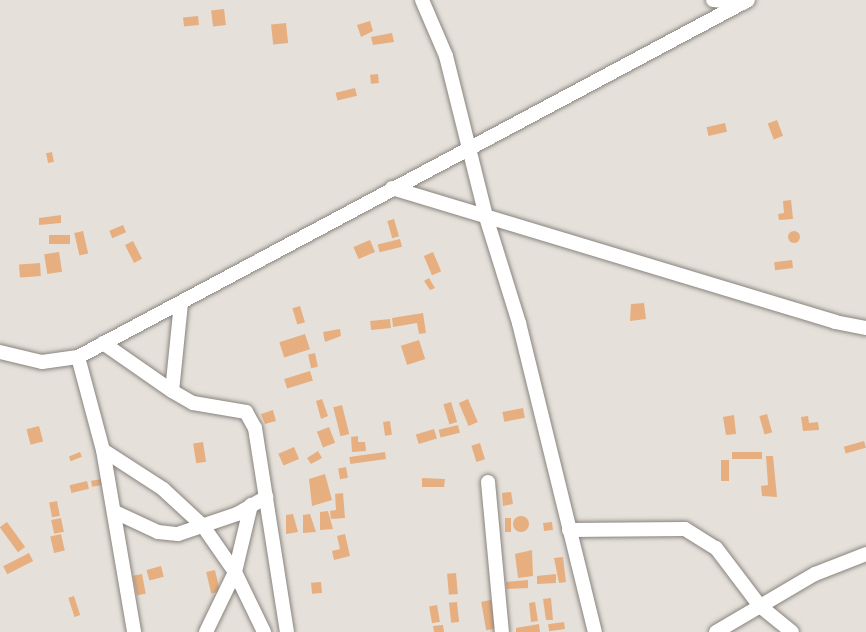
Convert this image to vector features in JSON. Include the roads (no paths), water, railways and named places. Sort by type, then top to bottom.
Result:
[{"type":"street","points":[[422,0],[446,57],[486,216],[519,322],[595,632]]},
{"type":"street","points":[[712,0],[746,1]]},
{"type":"street","points":[[0,352],[42,362],[78,357],[746,1]]},
{"type":"street","points":[[392,188],[835,322],[866,328]]},
{"type":"street","points":[[172,392],[181,303]]},
{"type":"street","points":[[103,343],[172,392],[193,403],[246,412],[255,428],[287,632]]},
{"type":"street","points":[[78,357],[103,450],[134,632]]},
{"type":"street","points":[[103,450],[163,489],[203,526],[235,572],[264,632]]},
{"type":"street","points":[[488,482],[502,632]]},
{"type":"street","points":[[115,512],[158,532],[178,534],[251,506],[266,496]]},
{"type":"street","points":[[206,632],[235,572],[251,506]]},
{"type":"street","points":[[569,530],[685,529],[716,548],[760,606],[792,632]]},
{"type":"street","points":[[716,632],[815,574],[866,554]]}]
